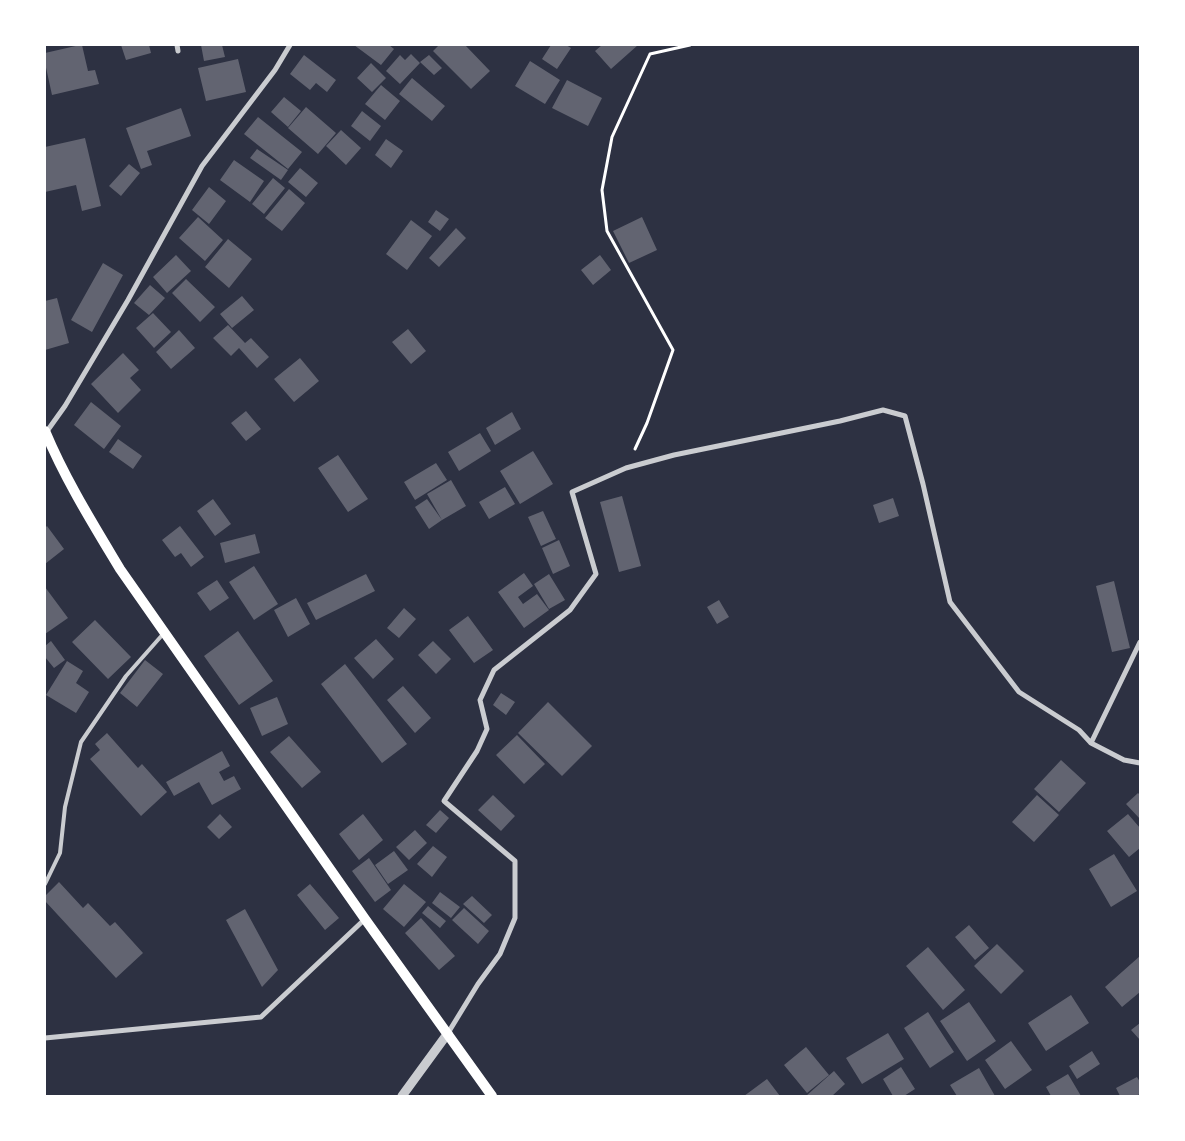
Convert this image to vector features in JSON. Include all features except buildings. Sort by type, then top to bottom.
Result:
[{"type":"main road","points":[[45,433],[86,512],[120,569],[365,919],[492,1096]]},
{"type":"street","points":[[45,433],[128,300],[202,166],[275,70],[290,45]]},
{"type":"street","points":[[402,1096],[448,1033],[478,984],[500,954],[515,918],[515,862],[444,801],[478,752],[487,729],[480,700],[494,670],[570,610],[596,574],[572,492],[626,468],[674,455],[840,421],[883,410],[905,416],[923,484],[950,602],[1019,692],[1079,730],[1091,743],[1124,760],[1140,763]]},
{"type":"street","points":[[1091,743],[1140,642]]},
{"type":"street","points":[[45,1038],[261,1017],[365,919]]},
{"type":"lane","points":[[45,884],[60,853],[65,807],[81,742],[126,676],[164,633]]},
{"type":"path","points":[[626,468],[647,424],[673,350],[607,231],[602,190],[612,137],[650,54],[690,45]]}]
